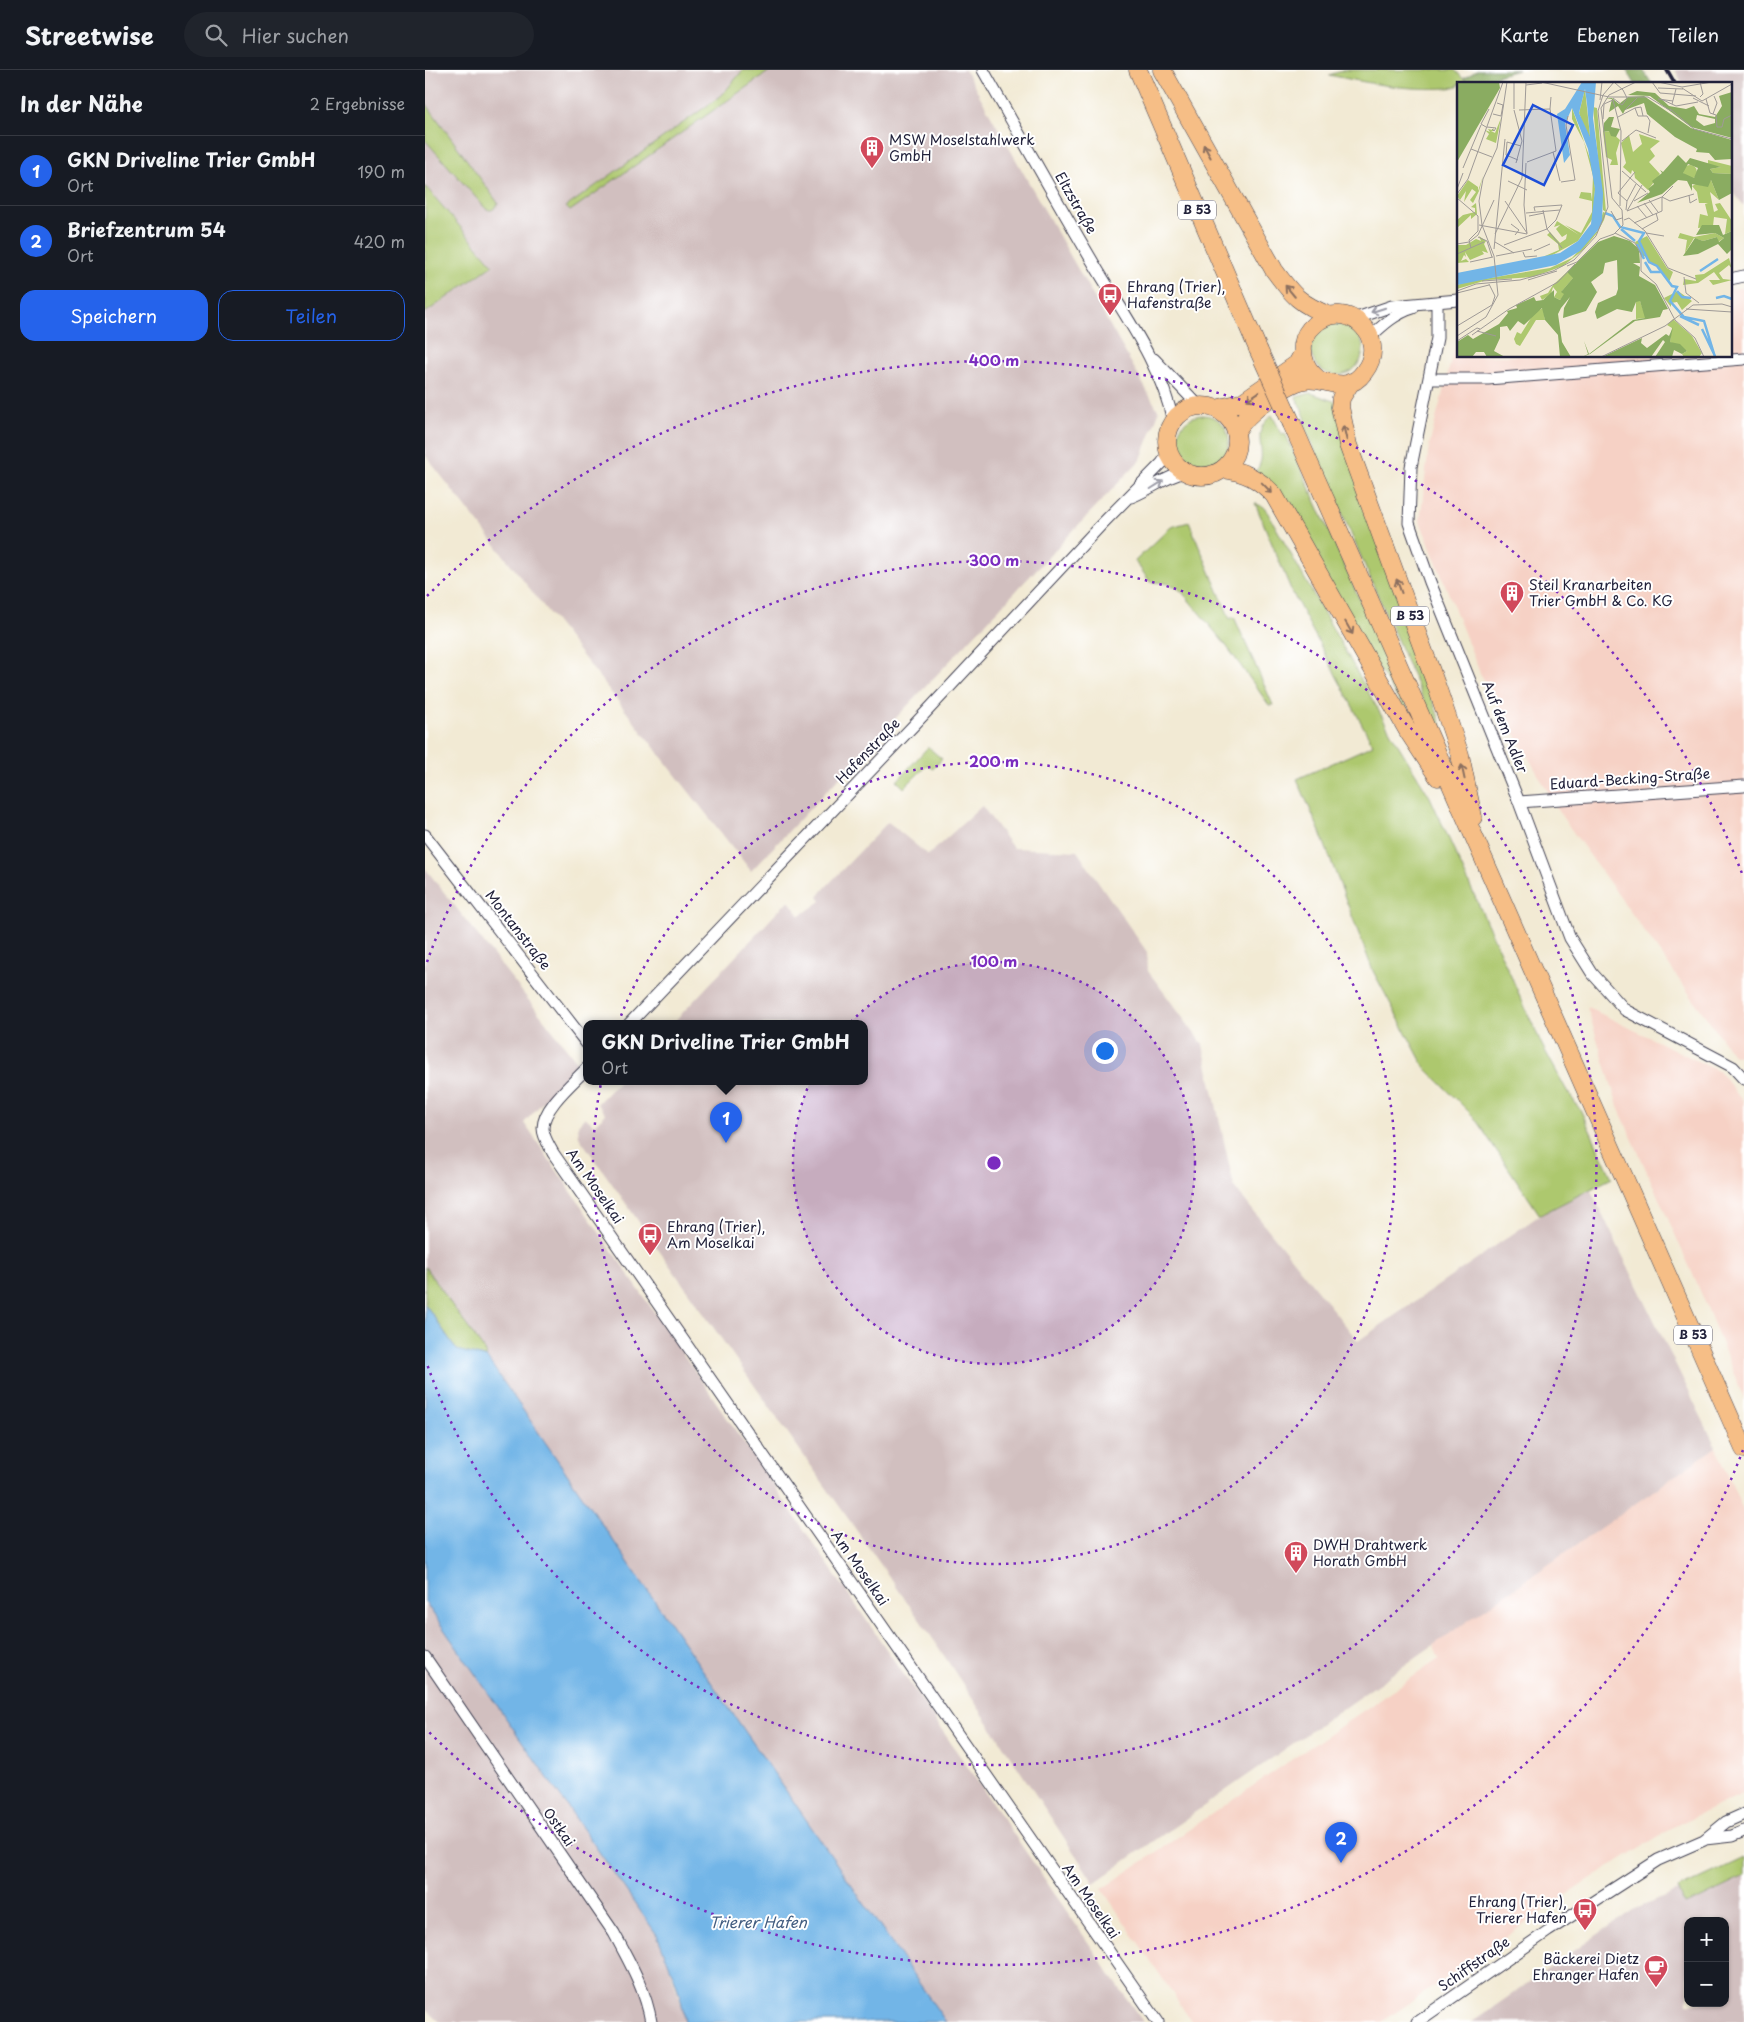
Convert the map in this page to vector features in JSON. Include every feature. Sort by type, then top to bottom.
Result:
[{"type":"main road","name":"B 53","points":[[1138,70],[1258,349],[1744,1449]]},
{"type":"main road","points":[[1162,70],[1274,270],[1292,295],[1309,308],[1331,316]]},
{"type":"main road","points":[[1351,382],[1339,385],[1327,384],[1317,378],[1307,367],[1303,354],[1304,341],[1309,329],[1319,320],[1343,315],[1354,319],[1364,326],[1370,337]]},
{"type":"main road","name":"B 53","points":[[1370,337],[1373,350],[1370,363],[1363,375],[1351,382],[1341,398],[1340,407],[1348,445],[1460,755],[1481,854]]},
{"type":"main road","points":[[1185,472],[1178,467],[1169,453],[1167,442],[1168,432],[1173,422],[1184,411],[1228,408],[1241,403],[1297,364],[1303,354]]},
{"type":"main road","points":[[1236,431],[1241,423],[1278,393],[1296,382],[1317,378]]},
{"type":"main road","points":[[1208,408],[1228,418],[1236,431],[1236,452],[1231,462],[1223,470]]},
{"type":"main road","name":"B 53","points":[[1185,472],[1205,477],[1223,470],[1239,471],[1258,480],[1274,496],[1408,731],[1469,827]]},
{"type":"street","name":"Eltzstraße","points":[[983,70],[1146,351],[1169,402],[1173,422]]},
{"type":"street","points":[[1731,279],[1744,276]]},
{"type":"street","points":[[1354,319],[1392,306],[1457,300]]},
{"type":"street","points":[[1370,337],[1405,310],[1437,302]]},
{"type":"street","name":"Auf dem Adler","points":[[1437,302],[1437,338],[1411,467],[1409,523],[1432,589],[1519,802],[1570,938],[1592,973],[1625,1010],[1739,1067],[1744,1079]]},
{"type":"street","name":"Eltzstraße","points":[[1146,351],[1208,408]]},
{"type":"street","points":[[1429,379],[1488,379],[1744,359]]},
{"type":"street","name":"Hafenstraße","points":[[633,1020],[914,725],[1091,535],[1129,498],[1169,453]]},
{"type":"street","name":"Hafenstraße","points":[[1129,498],[1148,490],[1174,475],[1185,472]]},
{"type":"street","name":"Eduard-Becking-Straße","points":[[1519,802],[1744,786]]},
{"type":"street","name":"Montanstraße","points":[[425,835],[583,1039]]},
{"type":"street","name":"Am Moselkai","points":[[583,1072],[549,1108],[545,1117],[543,1129],[553,1153],[1157,2022]]},
{"type":"street","name":"Ostkai","points":[[425,1658],[614,1933],[649,2008],[651,2022]]},
{"type":"street","name":"Schiffstraße","points":[[1417,2022],[1548,1931],[1650,1866],[1704,1840],[1726,1822],[1744,1814]]},
{"type":"street","name":"Schiffstraße","points":[[1704,1840],[1732,1836],[1744,1831]]},
{"type":"shaded area","points":[[425,70],[965,70],[1159,412],[1141,459],[751,871],[425,455],[425,313],[493,265],[425,186]]},
{"type":"shaded area","points":[[1675,70],[1744,70],[1744,206],[1731,189],[1731,82],[1682,82]]},
{"type":"shaded area","points":[[1744,288],[1744,1055],[1734,1056],[1563,818],[1480,673],[1420,521],[1429,446],[1457,338],[1457,358],[1731,358],[1731,289]]},
{"type":"shaded area","points":[[982,806],[1013,848],[1077,851],[1147,952],[1148,971],[1203,1045],[1234,1187],[1358,1341],[1540,1215],[1590,1189],[1716,1447],[1094,1883],[931,1636],[579,1137],[578,1125],[585,1117],[594,1125],[606,1114],[597,1104],[615,1085],[868,1085],[868,1020],[676,1020],[785,904],[789,901],[800,916],[821,901],[818,897],[825,888],[888,822],[928,855]]},
{"type":"shaded area","points":[[425,868],[578,1063],[524,1123],[1143,2022],[946,2022],[487,1358],[457,1350],[425,1304]]},
{"type":"shaded area","points":[[1587,1007],[1720,1072],[1744,1103],[1744,1399],[1702,1295],[1619,1109]]},
{"type":"shaded area","points":[[1716,1447],[1744,1513],[1744,1793],[1675,1826],[1590,1879],[1382,2022],[1192,2022],[1102,1889],[1439,1659],[1433,1644]]},
{"type":"shaded area","points":[[425,1602],[657,1935],[668,1963],[684,2013],[685,2022],[440,2022],[425,2008]]},
{"type":"shaded area","points":[[1744,1864],[1744,2022],[1472,2022],[1633,1910]]},
{"type":"green space","points":[[743,70],[771,70],[570,211],[566,207],[722,95]]},
{"type":"green space","points":[[1345,70],[1455,70],[1466,82],[1457,82],[1457,87],[1409,88],[1329,75]]},
{"type":"green space","points":[[1478,70],[1518,70],[1475,82],[1467,82],[1464,78]]},
{"type":"green space","points":[[1627,70],[1643,70],[1651,82],[1634,82]]},
{"type":"green space","points":[[425,102],[498,203],[493,209],[486,209],[425,140]]},
{"type":"green space","points":[[425,186],[493,265],[425,313]]},
{"type":"green space","points":[[1332,323],[1342,323],[1356,330],[1363,344],[1363,354],[1356,368],[1342,375],[1332,375],[1322,371],[1315,364],[1311,354],[1311,344],[1315,334],[1322,327]]},
{"type":"green space","points":[[1311,393],[1336,402],[1408,628],[1450,750],[1446,752],[1302,421],[1306,419],[1296,397]]},
{"type":"green space","points":[[1198,415],[1208,415],[1222,422],[1229,436],[1229,446],[1222,460],[1208,467],[1198,467],[1188,463],[1181,456],[1177,446],[1177,436],[1181,426],[1188,419]]},
{"type":"green space","points":[[1272,415],[1282,434],[1285,433],[1420,735],[1256,471],[1261,457],[1261,430],[1265,422]]},
{"type":"green space","points":[[1255,503],[1265,508],[1394,738],[1430,797],[1542,1045],[1567,1091],[1581,1111],[1612,1178],[1540,1215],[1474,1117],[1425,1068],[1373,971],[1320,832],[1297,779],[1373,745],[1292,592]]},
{"type":"green space","points":[[1189,522],[1230,619],[1234,617],[1273,705],[1269,705],[1225,644],[1182,592],[1171,585],[1150,582],[1135,561],[1171,527]]},
{"type":"green space","points":[[928,747],[942,759],[933,769],[927,765],[904,788],[897,781]]},
{"type":"green space","points":[[425,1267],[484,1350],[487,1358],[457,1350],[425,1304]]},
{"type":"green space","points":[[1744,1858],[1744,1877],[1699,1899],[1684,1904],[1678,1889]]},
{"type":"water","name":"Trierer Hafen","points":[[425,1304],[457,1350],[487,1358],[946,2022],[685,2022],[678,1989],[657,1935],[425,1602]]},
{"type":"railway","points":[[1667,70],[1674,82]]},
{"type":"place","name":"MSW Moselstahlwerk GmbH","points":[[872,169]]},
{"type":"place","name":"Ehrang (Trier), Hafenstraße","points":[[1110,316]]},
{"type":"place","name":"Steil Kranarbeiten Trier GmbH & Co. KG","points":[[1512,614]]},
{"type":"place","name":"GKN Driveline Trier GmbH","points":[[726,1143]]},
{"type":"place","name":"Ehrang (Trier), Am Moselkai","points":[[650,1256]]},
{"type":"place","name":"DWH Drahtwerk Horath GmbH","points":[[1296,1574]]},
{"type":"place","name":"Briefzentrum 54","points":[[1341,1863]]},
{"type":"place","name":"Ehrang (Trier), Trierer Hafen","points":[[1585,1931]]},
{"type":"place","name":"Bäckerei Dietz Ehranger Hafen","points":[[1656,1988]]}]
